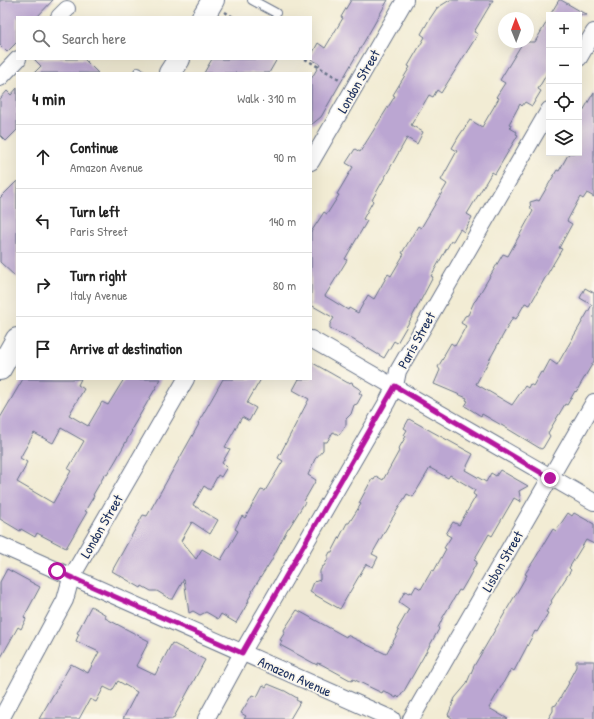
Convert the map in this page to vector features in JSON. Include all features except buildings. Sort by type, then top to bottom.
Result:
[{"type":"main road","points":[[204,16],[213,0]]},
{"type":"main road","points":[[171,72],[178,60]]},
{"type":"main road","points":[[0,369],[16,341]]},
{"type":"street","name":"London Street","points":[[312,160],[405,0]]},
{"type":"street","points":[[582,53],[594,32]]},
{"type":"street","points":[[0,78],[17,60]]},
{"type":"street","name":"Paris Street","points":[[206,719],[242,653],[395,386],[398,371],[546,115]]},
{"type":"street","points":[[312,340],[594,502]]},
{"type":"street","name":"London Street","points":[[1,719],[65,600],[71,578],[185,380]]},
{"type":"street","name":"Lisbon Street","points":[[411,719],[594,402]]},
{"type":"street","name":"Amazon Avenue","points":[[0,545],[71,578],[392,719]]},
{"type":"lane","points":[[252,0],[276,13]]},
{"type":"path","points":[[307,60],[355,87]]},
{"type":"route","points":[[57,571],[242,653],[395,386],[550,478]]}]
